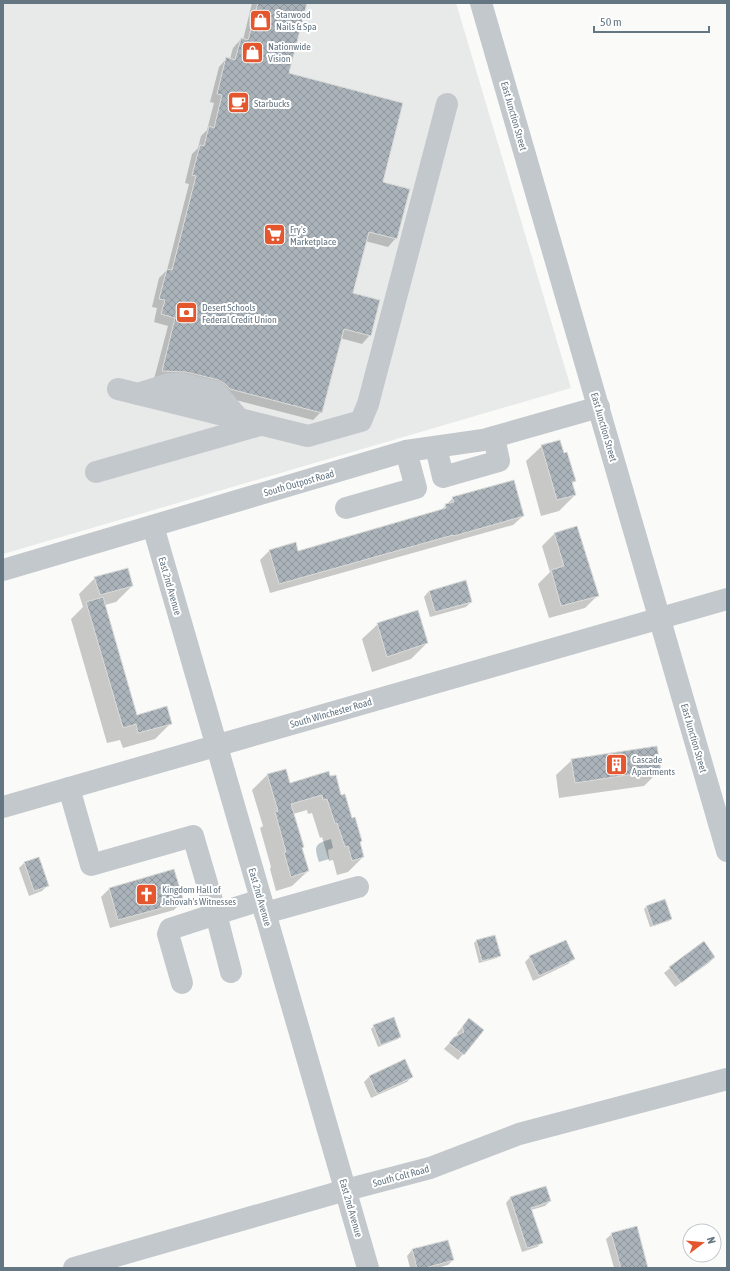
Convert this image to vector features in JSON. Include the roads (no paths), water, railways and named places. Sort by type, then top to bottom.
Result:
[{"type":"street","name":"East Junction Street","points":[[481,3],[660,618],[722,818],[727,852]]},
{"type":"street","points":[[128,391],[168,384],[183,384],[216,392],[238,419],[308,436],[361,421],[368,404],[447,104]]},
{"type":"street","name":"South Outpost Road","points":[[3,570],[406,451],[483,440],[598,407]]},
{"type":"street","points":[[96,472],[262,424]]},
{"type":"street","points":[[436,447],[443,476],[499,461],[494,437]]},
{"type":"street","points":[[346,508],[416,488],[406,451]]},
{"type":"street","name":"East 2nd Avenue","points":[[153,526],[368,1268]]},
{"type":"street","name":"South Winchester Road","points":[[3,807],[727,599]]},
{"type":"street","points":[[69,788],[91,865],[193,836],[231,972]]},
{"type":"street","points":[[182,983],[168,934],[170,928],[216,914],[263,907],[358,887]]},
{"type":"street","name":"South Colt Road","points":[[74,1268],[346,1190],[430,1168],[519,1134],[727,1079]]},
{"type":"place","name":"Starwood Nails & Spa","points":[[261,20]]},
{"type":"place","name":"Nationwide Vision","points":[[253,52]]},
{"type":"place","name":"Starbucks","points":[[239,103]]},
{"type":"place","name":"Fry's Marketplace","points":[[274,235]]},
{"type":"place","name":"Desert Schools Federal Credit Union","points":[[186,313]]},
{"type":"place","name":"Cascade Apartments","points":[[616,765]]},
{"type":"place","name":"Kingdom Hall of Jehovah's Witnesses","points":[[146,895]]}]
